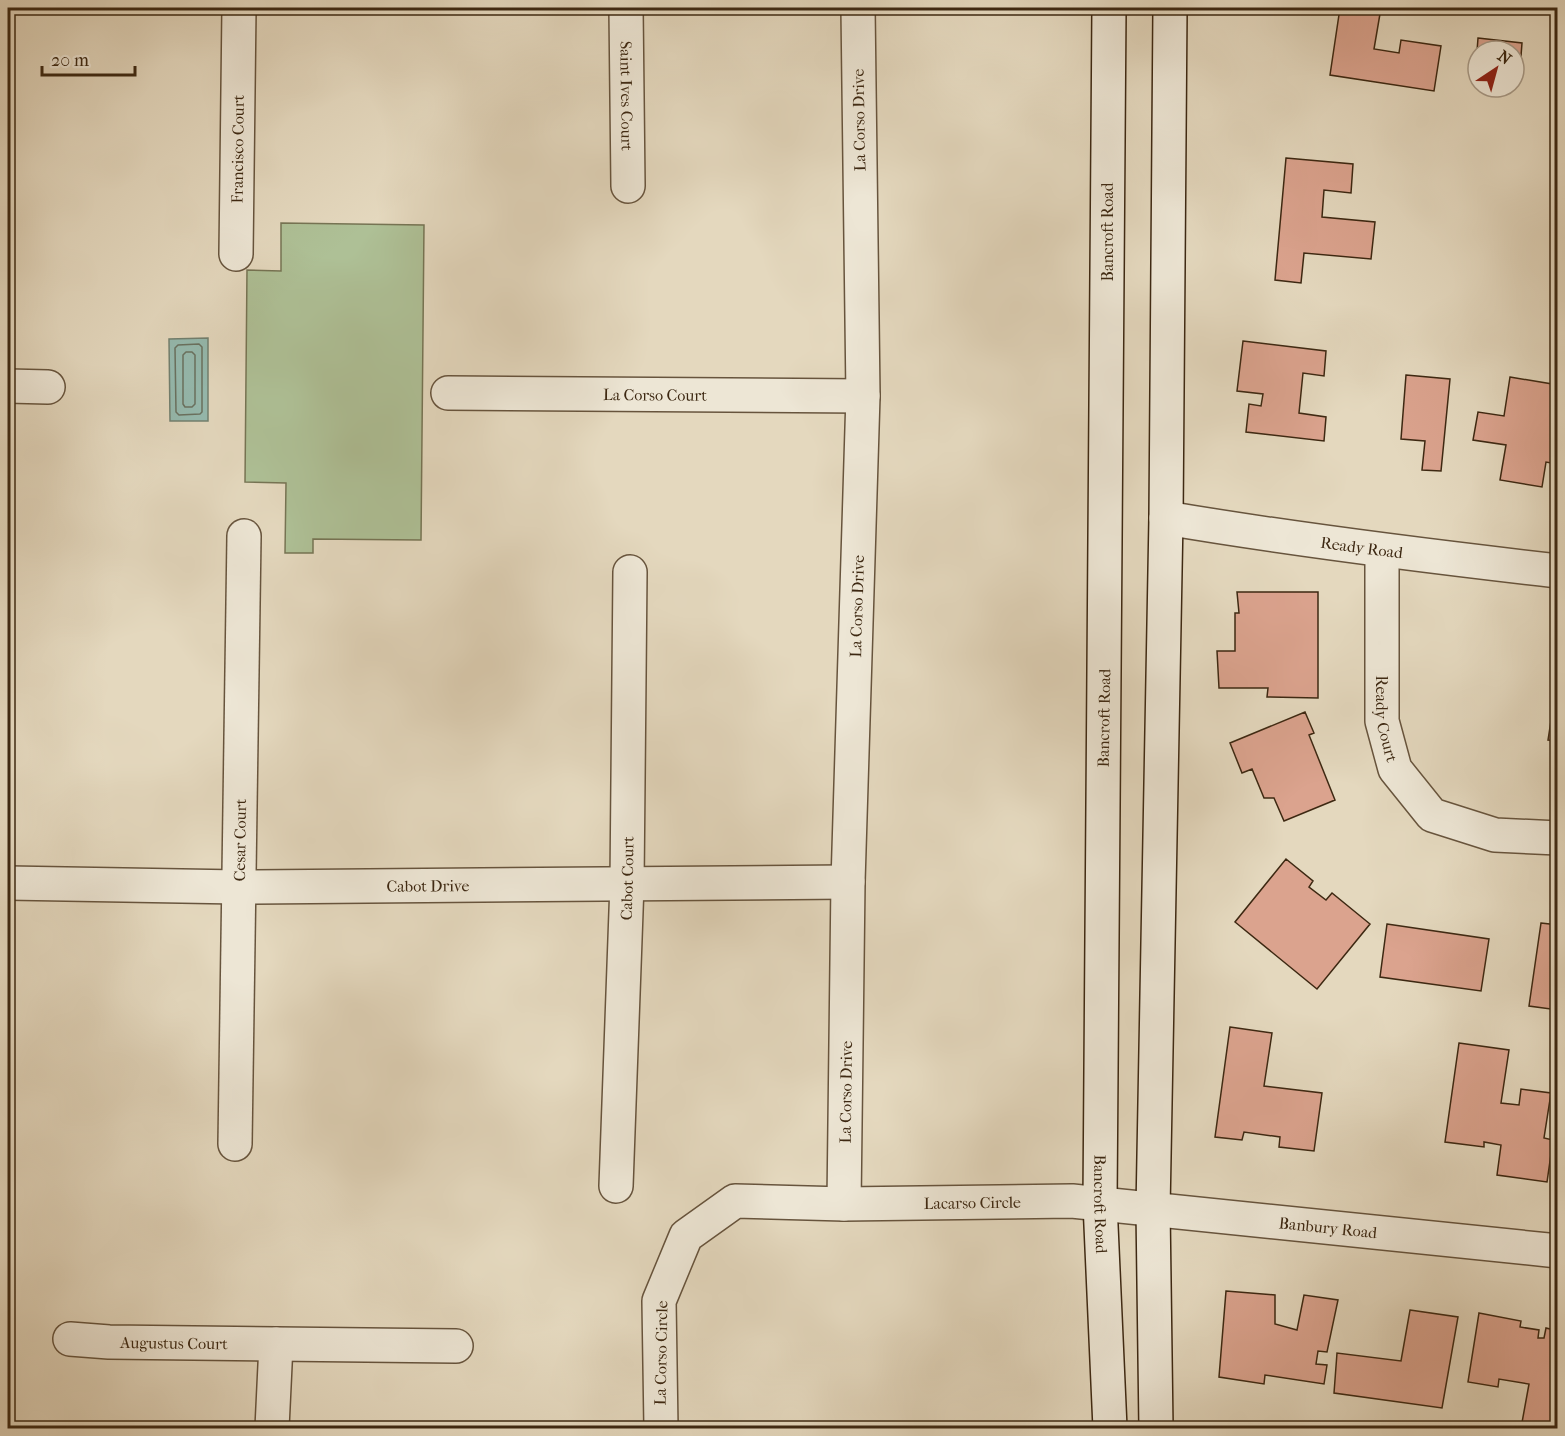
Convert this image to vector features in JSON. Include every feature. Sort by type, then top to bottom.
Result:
[{"type":"street","name":"Francisco Court","points":[[236,254],[239,8]]},
{"type":"street","name":"Saint Ives Court","points":[[626,8],[628,186]]},
{"type":"street","name":"La Corso Drive","points":[[844,1204],[848,882],[862,396],[858,8]]},
{"type":"street","name":"Bancroft Road","points":[[1109,8],[1100,1203],[1110,1428]]},
{"type":"street","points":[[1156,1428],[1153,1209],[1166,518],[1170,8]]},
{"type":"street","points":[[8,386],[48,387]]},
{"type":"street","name":"La Corso Court","points":[[448,393],[862,396]]},
{"type":"street","name":"Ready Road","points":[[1166,518],[1263,535],[1557,571]]},
{"type":"street","name":"Cesar Court","points":[[235,1144],[244,536]]},
{"type":"street","name":"Ready Court","points":[[1383,551],[1382,722],[1395,769],[1432,815],[1495,836],[1557,838]]},
{"type":"street","name":"Cabot Court","points":[[616,1186],[627,884],[630,572]]},
{"type":"street","name":"Cabot Drive","points":[[8,883],[238,887],[848,882]]},
{"type":"street","name":"La Corso Circle","points":[[661,1428],[659,1301],[686,1236],[735,1201],[844,1204]]},
{"type":"street","name":"Lacarso Circle","points":[[844,1204],[1061,1201],[1100,1203]]},
{"type":"street","name":"Banbury Road","points":[[1100,1203],[1557,1251]]},
{"type":"street","name":"Augustus Court","points":[[70,1339],[109,1342],[456,1346]]},
{"type":"street","points":[[272,1428],[276,1344]]},
{"type":"green space","points":[[281,223],[424,225],[421,540],[313,539],[313,553],[285,553],[286,483],[245,482],[247,270],[281,271]]},
{"type":"water","points":[[208,338],[208,421],[170,421],[169,339]]},
{"type":"building","points":[[1340,8],[1381,8],[1374,49],[1399,53],[1401,40],[1441,46],[1434,91],[1330,75]]},
{"type":"building","points":[[1286,158],[1353,164],[1351,193],[1324,190],[1322,217],[1375,222],[1371,259],[1304,253],[1301,283],[1275,280]]},
{"type":"building","points":[[1243,341],[1326,351],[1324,376],[1303,373],[1299,413],[1326,417],[1324,441],[1246,432],[1249,404],[1261,406],[1263,394],[1237,391]]},
{"type":"building","points":[[1406,375],[1450,379],[1441,471],[1422,470],[1425,441],[1401,439]]},
{"type":"building","points":[[1510,377],[1558,385],[1558,464],[1546,462],[1542,487],[1500,480],[1506,445],[1473,440],[1478,412],[1504,416]]},
{"type":"building","points":[[1237,592],[1318,592],[1318,698],[1267,697],[1268,688],[1219,688],[1217,651],[1235,651],[1235,613],[1239,613]]},
{"type":"building","points":[[1558,676],[1558,741],[1548,740]]},
{"type":"building","points":[[1305,712],[1314,733],[1309,735],[1335,800],[1284,821],[1274,798],[1264,798],[1252,769],[1242,773],[1230,743]]},
{"type":"building","points":[[1286,859],[1313,881],[1309,887],[1326,900],[1332,893],[1370,924],[1317,989],[1235,922]]},
{"type":"building","points":[[1541,923],[1558,925],[1558,1010],[1529,1006]]},
{"type":"building","points":[[1387,924],[1489,939],[1481,991],[1380,977]]},
{"type":"building","points":[[1230,1027],[1272,1033],[1264,1086],[1322,1093],[1314,1151],[1279,1147],[1280,1137],[1244,1132],[1242,1140],[1215,1137]]},
{"type":"building","points":[[1459,1043],[1509,1050],[1501,1103],[1519,1105],[1521,1089],[1551,1093],[1544,1138],[1553,1140],[1547,1182],[1497,1175],[1501,1145],[1484,1142],[1484,1147],[1445,1142]]},
{"type":"building","points":[[1226,1291],[1275,1295],[1275,1324],[1297,1330],[1304,1295],[1338,1300],[1327,1352],[1318,1351],[1316,1364],[1327,1365],[1324,1384],[1265,1375],[1264,1384],[1219,1377]]},
{"type":"building","points":[[1410,1310],[1458,1317],[1442,1408],[1334,1393],[1337,1353],[1401,1361]]},
{"type":"building","points":[[1479,1313],[1521,1321],[1520,1327],[1539,1330],[1538,1338],[1544,1338],[1546,1328],[1558,1331],[1558,1428],[1521,1428],[1529,1384],[1499,1379],[1498,1387],[1468,1382]]}]
